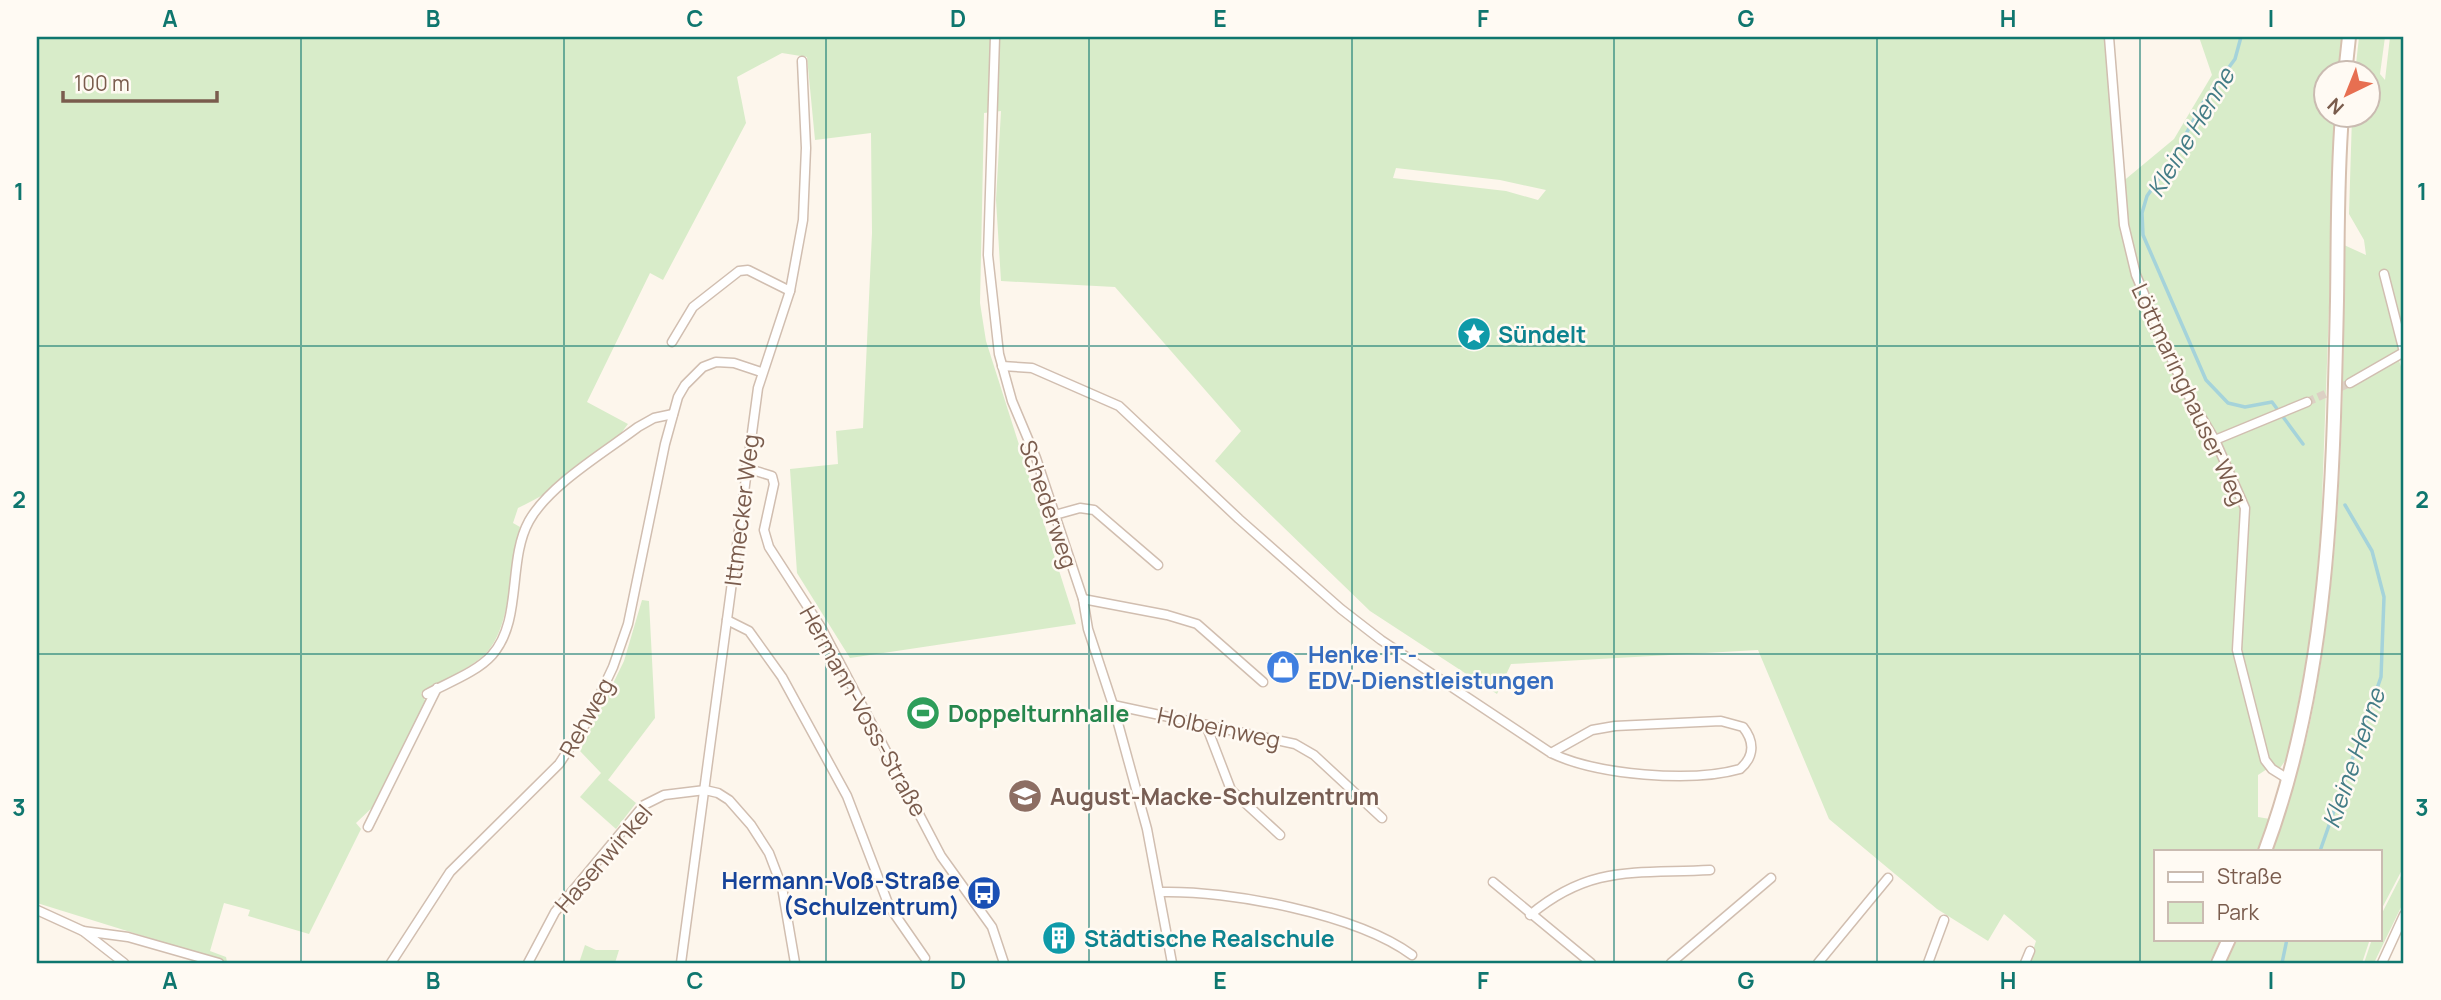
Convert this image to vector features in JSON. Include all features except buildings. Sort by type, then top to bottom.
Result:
[{"type":"main road","points":[[2346,60],[2348,37]]},
{"type":"main road","points":[[2265,850],[2288,779],[2314,656],[2326,540],[2335,369],[2342,130]]},
{"type":"main road","points":[[2218,963],[2229,940]]},
{"type":"street","name":"Schederweg","points":[[995,37],[988,255],[993,313],[1002,366],[1083,599],[1088,629],[1113,705],[1147,829],[1172,963]]},
{"type":"street","name":"Löttmaringhauser Weg","points":[[2109,37],[2124,225],[2130,254],[2184,388],[2215,440],[2245,508],[2236,639],[2239,670],[2264,760],[2288,779]]},
{"type":"street","name":"Ittmecker Weg","points":[[681,963],[761,372],[790,290],[804,208],[806,148],[802,61]]},
{"type":"street","points":[[672,342],[693,307],[739,271],[748,270],[790,290]]},
{"type":"street","points":[[2350,383],[2404,352],[2384,274]]},
{"type":"street","name":"Rehweg","points":[[391,963],[450,872],[559,764],[588,720],[613,667],[628,624],[673,414],[685,385],[697,372],[710,364],[734,363],[761,372]]},
{"type":"street","points":[[1002,366],[1032,368],[1119,406],[1239,519],[1342,609],[1381,640],[1551,753],[1573,763],[1618,773],[1688,774],[1740,769],[1750,757],[1752,747],[1742,727],[1721,721],[1601,728],[1583,734],[1551,753]]},
{"type":"street","points":[[2215,440],[2307,402]]},
{"type":"street","points":[[427,694],[486,660],[499,645],[509,614],[524,531],[541,505],[638,427],[654,418],[673,414]]},
{"type":"street","name":"Hermann-Voss-Straße","points":[[746,468],[768,472],[772,477],[774,484],[764,530],[769,547],[822,629],[941,856],[992,927],[1003,952],[1004,963]]},
{"type":"street","points":[[1055,515],[1090,509],[1158,565]]},
{"type":"street","points":[[1083,599],[1187,619],[1206,630],[1245,661],[1263,682]]},
{"type":"street","points":[[727,620],[749,631],[782,677],[847,796],[888,906],[925,958]]},
{"type":"street","points":[[368,827],[437,688]]},
{"type":"street","name":"Holbeinweg","points":[[1113,705],[1301,747],[1382,818]]},
{"type":"street","points":[[1206,724],[1231,790],[1280,835]]},
{"type":"street","points":[[705,790],[719,793],[729,800],[751,825],[769,853],[782,887],[795,963]]},
{"type":"street","name":"Hasenwinkel","points":[[528,963],[555,912],[644,806],[664,794],[705,790]]},
{"type":"street","points":[[1530,915],[1560,891],[1594,877],[1710,870]]},
{"type":"street","points":[[1671,963],[1770,878]]},
{"type":"street","points":[[1818,963],[1888,878]]},
{"type":"street","points":[[1493,882],[1591,963]]},
{"type":"street","points":[[1160,892],[1212,892],[1334,920],[1412,955]]},
{"type":"street","points":[[37,910],[83,931],[124,963]]},
{"type":"street","points":[[2382,963],[2404,915]]},
{"type":"street","points":[[1928,963],[1944,920]]},
{"type":"street","points":[[83,931],[128,937],[219,963]]},
{"type":"street","points":[[2025,963],[2030,951]]},
{"type":"green space","points":[[37,37],[2108,37],[2121,183],[2174,139],[2212,75],[2199,37],[2344,37],[2341,60],[2312,60],[2312,130],[2335,130],[2321,527],[2312,629],[2288,757],[2280,768],[2273,765],[2258,775],[2258,817],[2270,819],[2258,850],[2154,850],[2154,940],[2220,940],[2209,963],[2034,963],[2030,960],[2036,941],[2004,914],[1988,941],[1937,909],[1829,819],[1758,650],[1511,664],[1497,694],[1370,611],[1215,461],[1241,431],[1115,287],[1001,281],[996,200],[1001,111],[984,113],[980,303],[986,341],[1076,624],[850,658],[797,573],[790,469],[838,464],[836,431],[863,428],[872,233],[871,133],[815,140],[807,57],[782,53],[737,77],[746,123],[663,280],[650,273],[587,402],[628,424],[593,462],[549,492],[518,508],[513,523],[520,527],[506,611],[495,641],[486,653],[472,664],[421,693],[427,704],[378,802],[356,823],[361,829],[309,934],[248,916],[250,910],[224,903],[210,951],[226,957],[227,962],[37,903]],"holes":[[[1396,168],[1500,180],[1546,190],[1538,200],[1506,191],[1393,178]]]},
{"type":"green space","points":[[2359,37],[2385,37],[2382,60],[2356,60]]},
{"type":"green space","points":[[2390,37],[2404,37],[2404,347],[2396,351],[2404,376],[2404,866],[2382,908],[2382,850],[2271,850],[2311,718],[2329,601],[2342,423],[2344,245],[2366,255],[2364,240],[2349,214],[2352,130],[2382,130],[2382,76],[2385,80]]},
{"type":"green space","points":[[642,600],[649,601],[655,718],[608,780],[636,803],[616,829],[580,797],[601,773],[580,751],[624,661]]},
{"type":"green space","points":[[2404,870],[2404,901],[2374,963],[2364,963],[2372,940],[2382,940],[2382,913]]},
{"type":"green space","points":[[2236,940],[2370,940],[2362,963],[2224,963]]},
{"type":"green space","points":[[585,945],[596,950],[619,950],[615,963],[579,963]]},
{"type":"waterway","name":"Kleine Henne","points":[[2241,37],[2235,59],[2202,104],[2172,160],[2147,196],[2142,213],[2143,235],[2206,380],[2228,403],[2245,407],[2272,402],[2303,444]]},
{"type":"waterway","name":"Kleine Henne","points":[[2320,850],[2381,677],[2384,597],[2372,551],[2345,505]]},
{"type":"waterway","name":"Kleine Henne","points":[[2282,963],[2287,940]]},
{"type":"tunnel","points":[[2307,402],[2350,383]]},
{"type":"place","name":"Sündelt","points":[[1474,334]]},
{"type":"place","name":"Henke IT - EDV-Dienstleistungen","points":[[1283,667]]},
{"type":"place","name":"Doppelturnhalle","points":[[923,713]]},
{"type":"place","name":"August-Macke-Schulzentrum","points":[[1025,796]]},
{"type":"place","name":"Hermann-Voß-Straße (Schulzentrum)","points":[[984,893]]},
{"type":"place","name":"Städtische Realschule","points":[[1059,938]]}]
